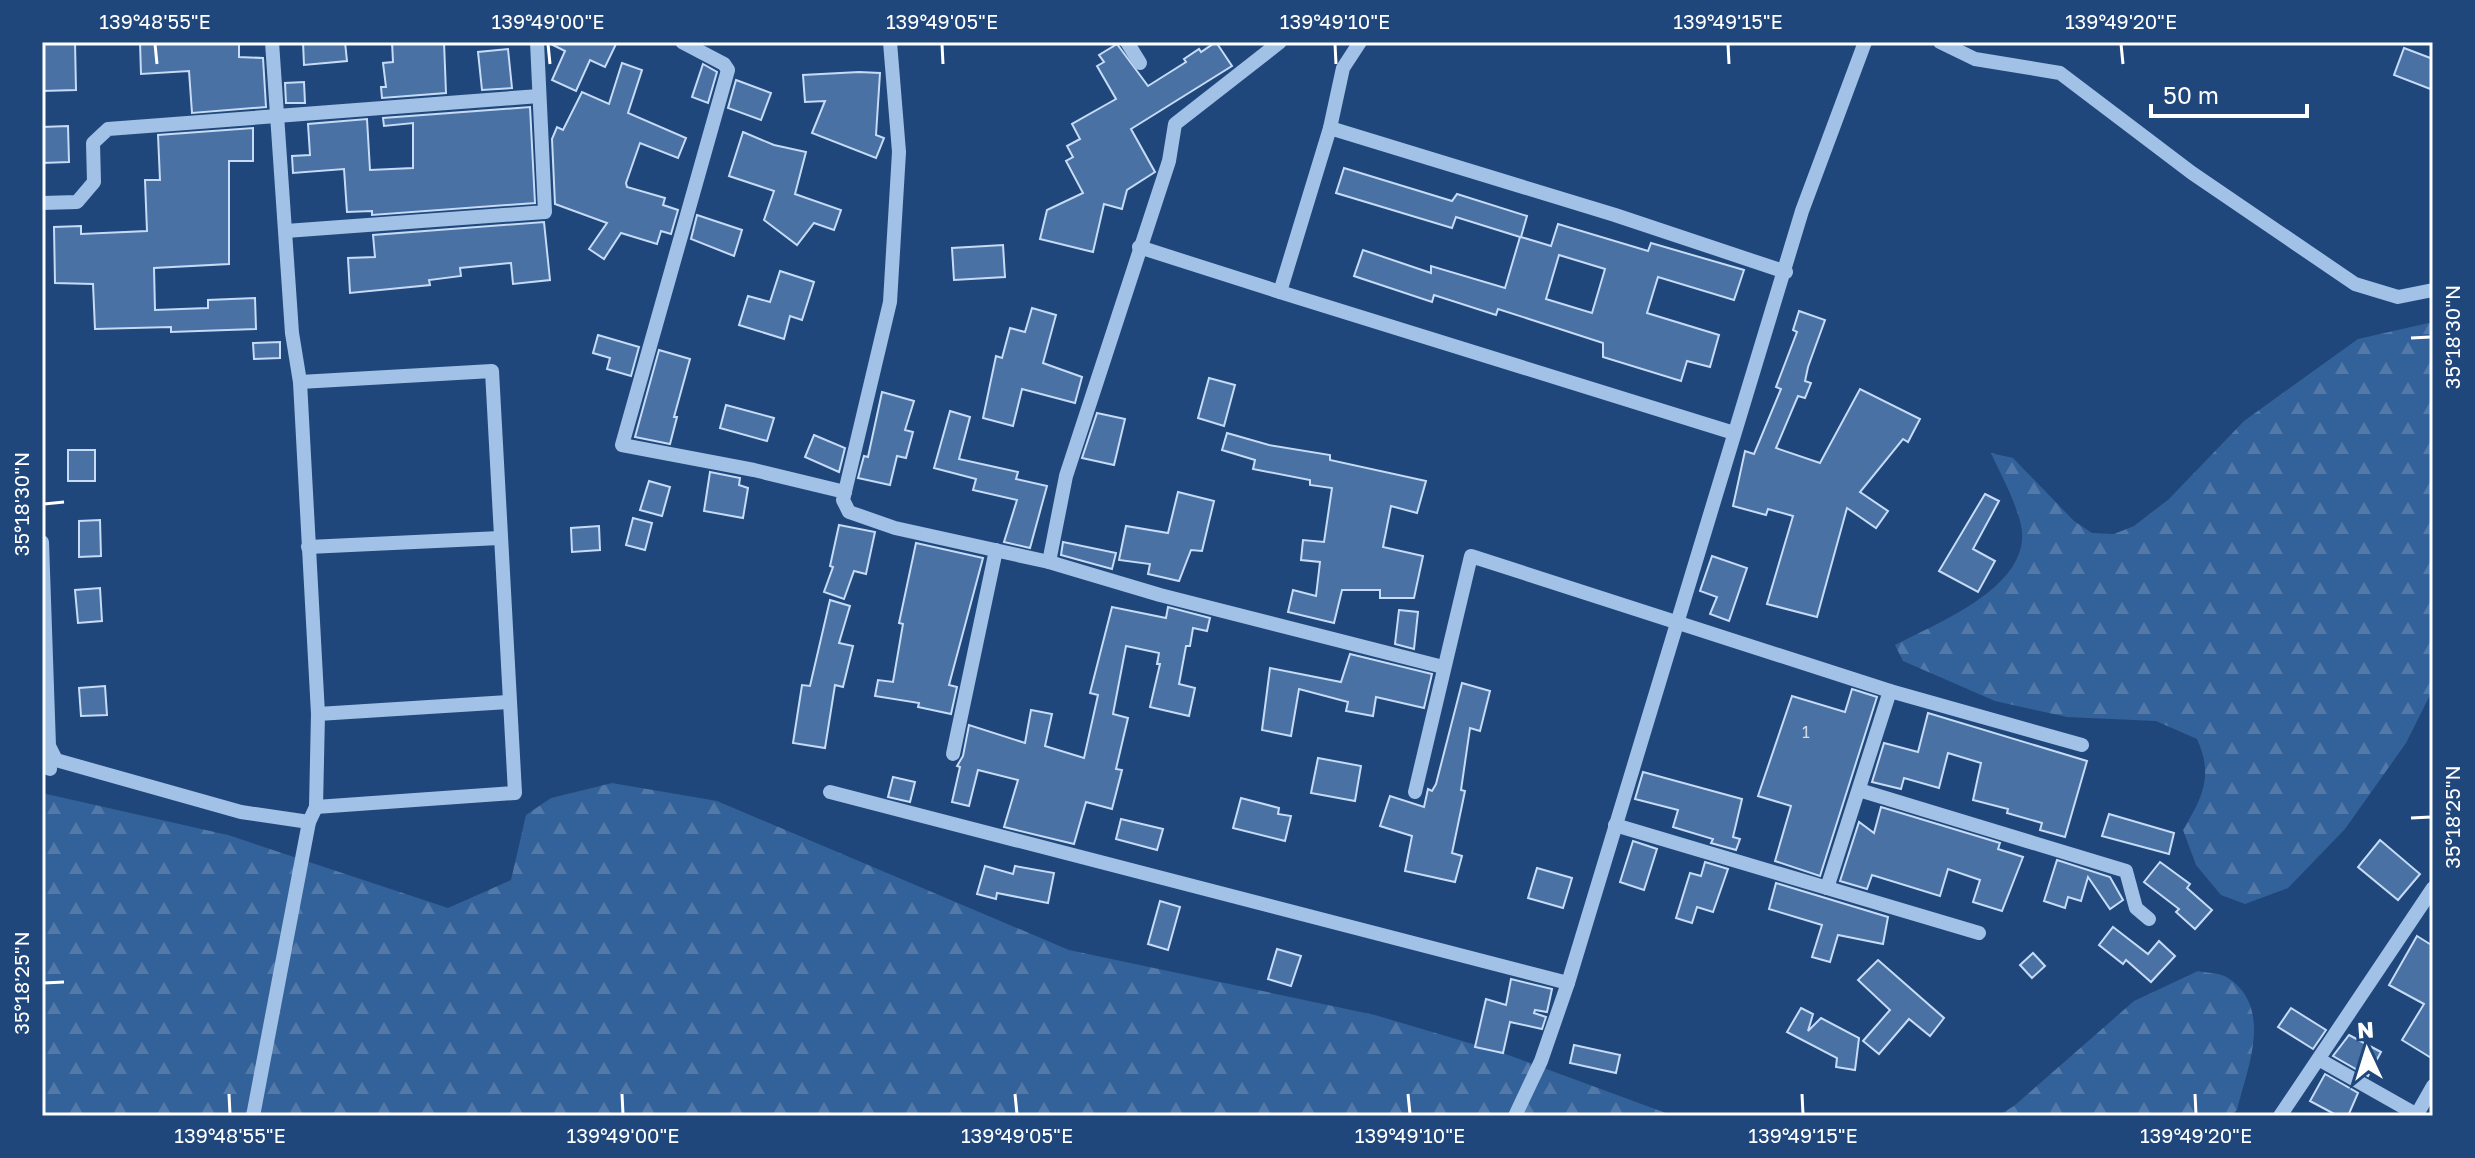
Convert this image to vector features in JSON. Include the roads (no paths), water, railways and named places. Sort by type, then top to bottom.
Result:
[{"type":"street","points":[[253,1116],[309,822],[316,807],[318,714],[300,382],[292,333],[272,42]]},
{"type":"street","points":[[286,231],[545,212],[537,42]]},
{"type":"street","points":[[890,42],[899,152],[890,302],[843,500],[849,512],[895,528],[1049,562],[1160,595],[1443,667]]},
{"type":"street","points":[[1127,42],[1140,63]]},
{"type":"street","points":[[1049,562],[1066,476],[1169,161],[1175,124],[1280,42]]},
{"type":"street","points":[[1280,292],[1330,128],[1343,68],[1360,42]]},
{"type":"street","points":[[1515,1116],[1541,1061],[1568,983],[1802,211],[1865,42]]},
{"type":"street","points":[[1940,42],[1975,59],[2060,73],[2192,173],[2355,284],[2398,297],[2433,290]]},
{"type":"street","points":[[689,44],[724,64],[728,70],[622,445],[754,470],[845,492]]},
{"type":"street","points":[[42,203],[77,202],[94,182],[93,143],[108,129],[539,96]]},
{"type":"street","points":[[1330,128],[1615,215],[1786,272]]},
{"type":"street","points":[[1139,247],[1734,433]]},
{"type":"street","points":[[300,382],[492,371],[515,793],[316,807]]},
{"type":"street","points":[[308,547],[500,538]]},
{"type":"street","points":[[42,542],[45,697],[50,769],[42,766]]},
{"type":"street","points":[[953,754],[996,550]]},
{"type":"street","points":[[1415,792],[1471,556],[1890,691],[2082,745]]},
{"type":"street","points":[[1827,888],[1890,691]]},
{"type":"street","points":[[318,714],[508,702]]},
{"type":"street","points":[[49,746],[56,760],[241,812],[309,822]]},
{"type":"street","points":[[1859,790],[2126,871],[2136,908],[2149,919]]},
{"type":"street","points":[[830,792],[1568,983]]},
{"type":"street","points":[[1615,825],[1979,933]]},
{"type":"street","points":[[2280,1116],[2432,890]]},
{"type":"street","points":[[2320,1060],[2417,1115],[2433,1086]]}]
